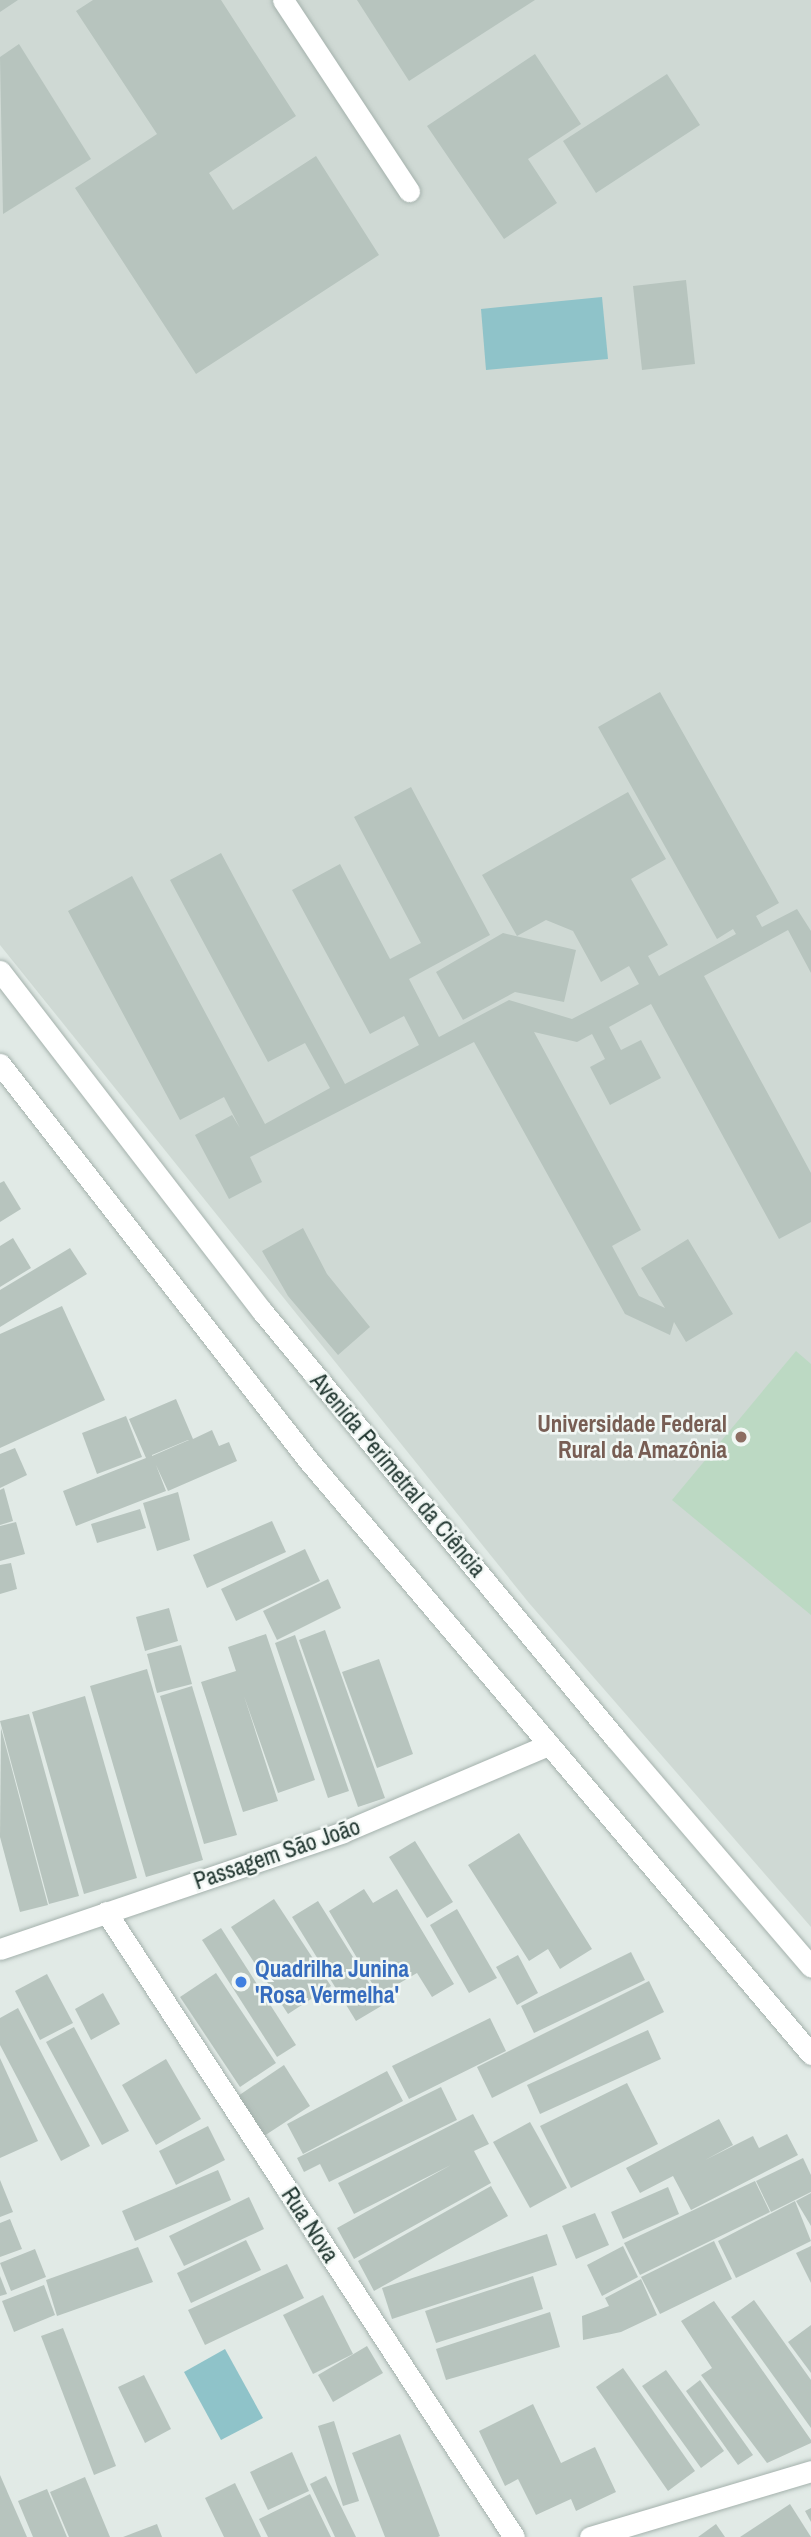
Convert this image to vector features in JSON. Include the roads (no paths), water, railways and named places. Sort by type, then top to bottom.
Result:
[{"type":"main road","points":[[283,0],[409,191]]},
{"type":"main road","name":"Avenida Perimetral da Ciência","points":[[0,971],[262,1311],[606,1727],[811,1967]]},
{"type":"main road","points":[[0,1064],[309,1461],[811,2054]]},
{"type":"main road","name":"Passagem São João","points":[[0,1949],[343,1832],[548,1745]]},
{"type":"main road","name":"Rua Nova","points":[[106,1912],[514,2537]]},
{"type":"main road","points":[[590,2537],[811,2472]]},
{"type":"water","points":[[602,297],[608,359],[486,370],[481,309]]},
{"type":"water","points":[[225,2349],[263,2418],[221,2440],[184,2372]]},
{"type":"place","name":"Universidade Federal Rural da Amazônia","points":[[741,1437]]},
{"type":"place","name":"Quadrilha Junina 'Rosa Vermelha'","points":[[241,1982]]}]
